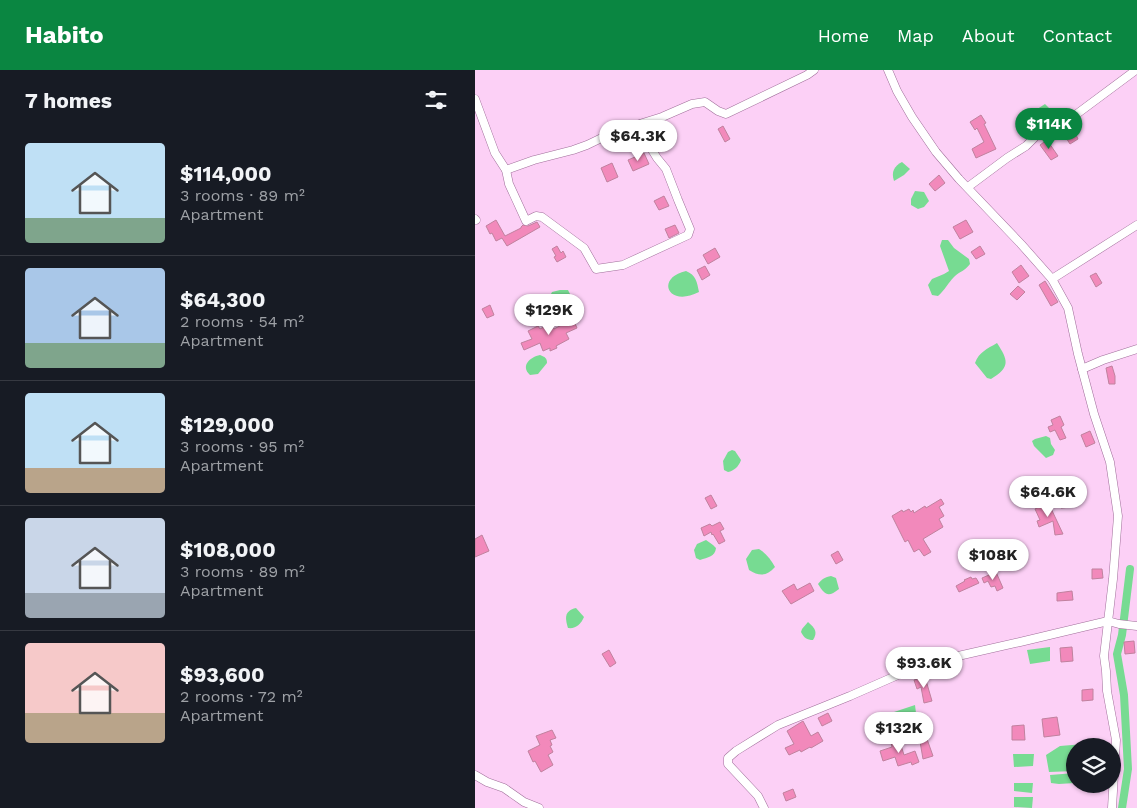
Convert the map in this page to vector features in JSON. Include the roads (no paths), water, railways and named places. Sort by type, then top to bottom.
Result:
[{"type":"street","points":[[506,170],[534,160],[573,150],[614,132],[662,117],[692,104],[705,102],[726,114],[814,70]]},
{"type":"street","points":[[887,70],[912,117],[936,152],[1052,279],[1069,308],[1094,414],[1110,462],[1118,516],[1104,656],[1107,691],[1116,740],[1112,808]]},
{"type":"street","points":[[968,187],[1026,146],[1043,128],[1058,118],[1066,122],[1136,70]]},
{"type":"street","points":[[475,99],[495,152],[506,170],[509,184],[526,221],[536,216],[541,217],[584,248],[596,269],[623,265],[688,235],[690,229],[667,169],[649,145],[641,124]]},
{"type":"street","points":[[1052,279],[1137,224]]},
{"type":"street","points":[[1084,368],[1137,349]]},
{"type":"street","points":[[764,808],[758,796],[729,764],[728,758],[778,725],[923,664],[1108,620],[1119,624],[1135,626]]},
{"type":"street","points":[[475,774],[487,782],[504,788],[524,802],[539,808]]},
{"type":"waterway","points":[[1122,808],[1128,769],[1124,695],[1117,654],[1122,635],[1130,569]]}]
